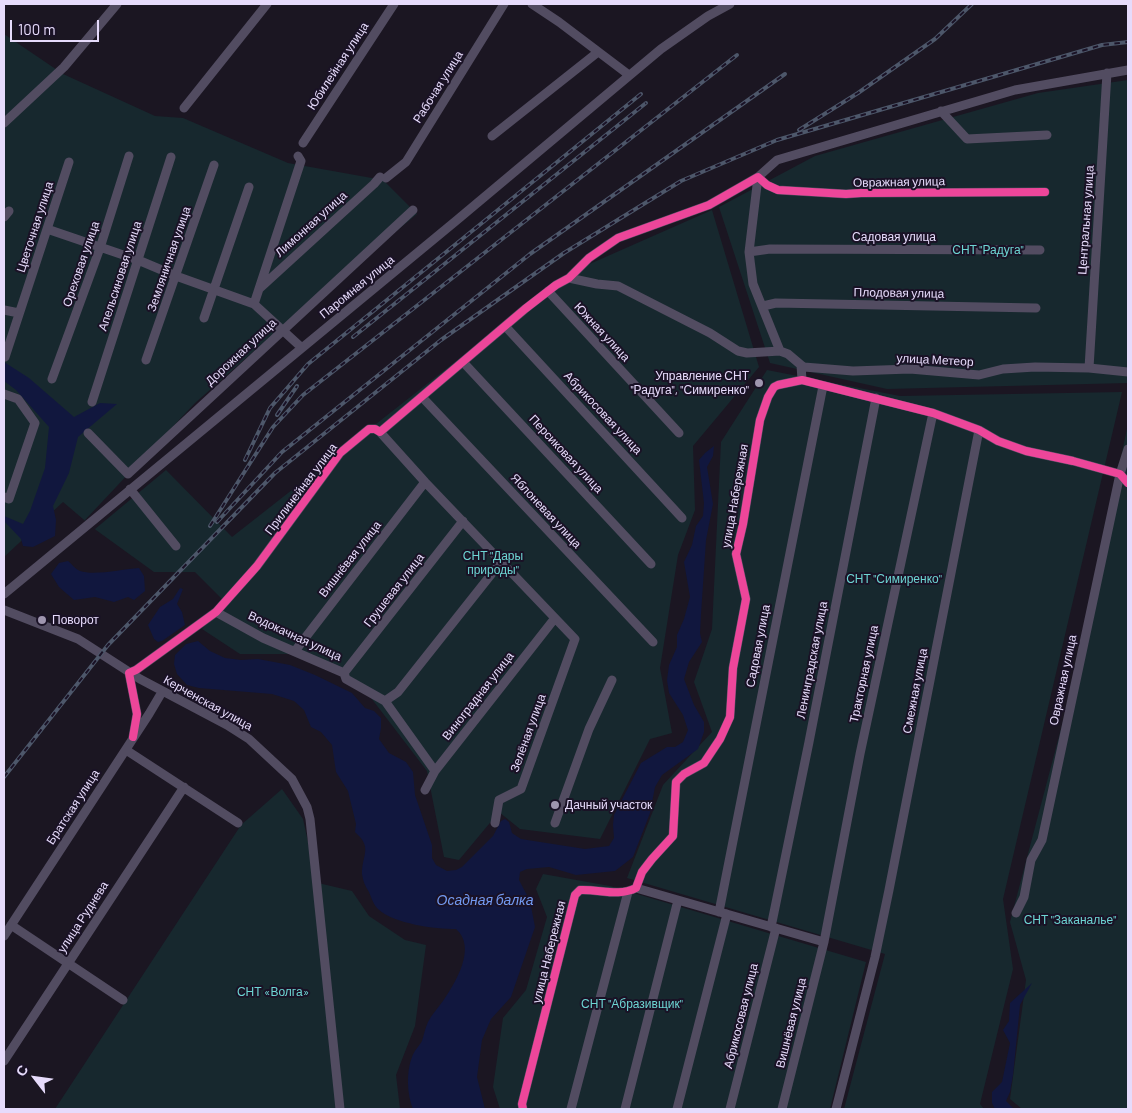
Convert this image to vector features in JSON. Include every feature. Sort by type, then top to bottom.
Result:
[{"type":"street","points":[[4,123],[64,68],[117,4]]},
{"type":"street","points":[[184,108],[267,4]]},
{"type":"street","name":"Юбилейная улица","points":[[303,143],[394,4]]},
{"type":"street","name":"Рабочая улица","points":[[383,178],[406,162],[504,4]]},
{"type":"street","points":[[532,4],[629,75]]},
{"type":"street","name":"Паромная улица","points":[[4,594],[465,214],[666,44],[730,4]]},
{"type":"street","points":[[492,136],[598,52]]},
{"type":"street","name":"Прилинейная улица","points":[[129,673],[136,670],[216,612],[257,566],[340,453],[369,429],[375,429],[380,432],[505,326],[618,238],[710,204],[758,177],[777,160],[1015,90],[1128,70]]},
{"type":"street","name":"Центральная улица","points":[[1089,368],[1108,73]]},
{"type":"street","points":[[941,111],[967,139],[1047,135]]},
{"type":"street","name":"Ореховая улица","points":[[52,379],[100,248],[129,156]]},
{"type":"street","points":[[254,304],[301,161],[298,156]]},
{"type":"street","name":"Апельсиновая улица","points":[[92,402],[171,157]]},
{"type":"street","name":"Цветочная улица","points":[[5,357],[69,162]]},
{"type":"street","name":"Земляничная улица","points":[[146,360],[214,165]]},
{"type":"street","points":[[758,177],[749,252],[753,284],[780,351]]},
{"type":"street","name":"Овражная улица","points":[[758,177],[767,185],[778,190],[846,194],[1044,192]]},
{"type":"street","name":"Лимонная улица","points":[[259,289],[374,184],[383,178]]},
{"type":"street","points":[[204,318],[250,187]]},
{"type":"street","name":"Дорожная улица","points":[[88,433],[128,474],[413,210]]},
{"type":"street","points":[[47,229],[138,260],[254,304],[302,348]]},
{"type":"street","name":"Садовая улица","points":[[749,252],[770,249],[1040,250]]},
{"type":"street","points":[[569,278],[618,286],[710,333],[738,351],[747,353],[780,351],[788,354],[801,365],[802,380],[933,413],[979,430],[998,441],[1026,451],[1120,474],[1128,483]]},
{"type":"street","name":"Южная улица","points":[[548,292],[679,433]]},
{"type":"street","name":"Плодовая улица","points":[[762,306],[776,303],[1036,308]]},
{"type":"street","points":[[4,310],[20,313]]},
{"type":"street","name":"Абрикосовая улица","points":[[505,326],[682,518]]},
{"type":"street","name":"Персиковая улица","points":[[463,362],[651,564]]},
{"type":"street","name":"улица Метеор","points":[[801,365],[804,367],[853,371],[910,369],[979,375],[1003,369],[1035,367],[1089,368],[1128,372]]},
{"type":"street","name":"улица Набережная","points":[[523,1109],[522,1104],[575,895],[580,890],[594,889],[622,894],[639,885],[642,872],[673,836],[676,782],[684,774],[704,763],[720,739],[730,717],[733,668],[746,599],[736,554],[743,524],[760,420],[768,397],[774,387],[802,380]]},
{"type":"street","name":"Садовая улица","points":[[677,1109],[723,913],[824,386]]},
{"type":"street","points":[[4,394],[18,399],[35,423],[8,499],[4,497]]},
{"type":"street","name":"Яблоневая улица","points":[[422,397],[653,642]]},
{"type":"street","name":"Ленинградская улица","points":[[773,927],[876,398]]},
{"type":"street","name":"Тракторная улица","points":[[824,942],[860,754],[933,413]]},
{"type":"street","name":"Смежная улица","points":[[836,1109],[875,956],[889,890],[979,430]]},
{"type":"street","points":[[380,432],[555,618]]},
{"type":"street","name":"Овражная улица","points":[[1016,913],[1024,897],[1031,860],[1042,840],[1120,474],[1128,449]]},
{"type":"street","name":"Вишнёвая улица","points":[[295,651],[425,482]]},
{"type":"street","points":[[130,489],[176,546]]},
{"type":"street","name":"Грушевая улица","points":[[344,673],[463,522]]},
{"type":"street","points":[[385,701],[398,692],[501,562]]},
{"type":"street","name":"Керченская улица","points":[[4,610],[78,639],[129,673],[227,725],[249,739],[292,778],[307,807],[310,819],[340,1109]]},
{"type":"street","name":"Водокачная улица","points":[[216,612],[263,638],[344,673],[346,679],[385,701],[435,771]]},
{"type":"street","name":"Зелёная улица","points":[[495,823],[499,800],[521,789],[575,640],[555,618]]},
{"type":"street","name":"Виноградная улица","points":[[425,790],[435,771],[555,618]]},
{"type":"street","points":[[129,673],[137,714],[133,738]]},
{"type":"street","points":[[555,823],[590,729],[612,680]]},
{"type":"street","name":"Братская улица","points":[[4,936],[162,692]]},
{"type":"street","points":[[126,750],[238,822]]},
{"type":"street","name":"улица Руднева","points":[[4,1061],[184,787]]},
{"type":"street","points":[[571,1109],[632,890],[678,900],[824,942]]},
{"type":"street","points":[[625,1109],[678,900]]},
{"type":"street","points":[[11,924],[123,1000]]},
{"type":"street","name":"Абрикосовая улица","points":[[730,1109],[773,927]]},
{"type":"street","name":"Вишнёвая улица","points":[[782,1109],[824,942]]},
{"type":"green space","name":"СНТ \"Дары природы\"","points":[[4,34],[63,74],[155,116],[183,118],[288,163],[383,180],[417,214],[287,322],[195,403],[85,520],[95,529],[166,470],[232,537],[567,274],[712,210],[759,367],[693,446],[695,510],[678,555],[660,668],[672,733],[650,739],[600,839],[520,829],[499,812],[459,860],[444,857],[427,771],[368,694],[343,675],[295,654],[240,654],[202,629],[226,603],[195,572],[154,572],[96,530],[63,502],[4,557]]},
{"type":"green space","name":"СНТ \"Радуга\"","points":[[1128,80],[1128,383],[887,389],[770,363],[719,207],[815,156],[1038,93]]},
{"type":"green space","name":"СНТ \"Симиренко\"","points":[[767,370],[900,396],[1122,392],[1003,899],[1013,969],[980,1104],[984,1109],[844,1109],[885,954],[627,878],[663,785],[712,732],[694,682],[712,629],[721,442]]},
{"type":"green space","name":"СНТ \"Заканалье\"","points":[[1128,424],[1128,1109],[1022,1109],[1010,1099],[1026,980],[1010,922],[1072,687]]},
{"type":"green space","name":"СНТ «Волга»","points":[[282,789],[303,819],[312,860],[314,882],[352,891],[369,916],[405,940],[426,945],[415,1026],[396,1075],[400,1109],[55,1109],[241,825]]},
{"type":"green space","name":"СНТ \"Абразивщик\"","points":[[543,874],[610,886],[866,962],[830,1109],[500,1109],[493,1087],[503,1018],[526,990],[547,917],[536,889]]},
{"type":"water","points":[[4,362],[29,378],[74,417],[100,403],[117,404],[78,437],[69,473],[53,506],[56,520],[55,536],[33,547],[23,546],[21,539],[4,521],[4,516],[23,524],[30,511],[45,468],[49,427],[16,390],[4,381]]},
{"type":"water","name":"Осадная балка","points":[[714,446],[713,456],[707,467],[713,504],[706,540],[700,633],[702,642],[689,662],[684,679],[694,705],[704,722],[704,732],[698,749],[662,775],[655,787],[650,813],[633,857],[615,871],[576,875],[549,867],[527,869],[520,872],[519,880],[530,901],[535,927],[511,997],[491,1019],[482,1040],[477,1077],[485,1109],[413,1109],[409,1097],[408,1083],[410,1063],[422,1041],[430,1019],[458,975],[465,955],[465,945],[462,936],[456,929],[426,927],[404,922],[385,914],[375,906],[362,877],[365,852],[364,842],[355,832],[356,824],[348,791],[336,772],[332,745],[321,732],[311,727],[304,710],[294,701],[272,694],[199,688],[187,685],[177,674],[174,664],[175,655],[186,644],[198,641],[210,651],[225,658],[241,660],[258,659],[290,665],[352,693],[365,708],[374,711],[381,718],[379,739],[389,753],[406,762],[413,772],[415,795],[432,845],[432,858],[436,865],[447,871],[462,867],[493,836],[501,821],[505,819],[509,822],[512,833],[521,839],[585,849],[609,846],[614,838],[614,815],[641,763],[667,747],[675,747],[683,742],[688,730],[683,715],[669,693],[667,680],[669,665],[677,647],[677,635],[690,597],[684,562],[692,545],[696,526],[703,516],[704,503],[699,460]]},
{"type":"water","points":[[68,561],[78,570],[86,572],[101,573],[139,568],[144,576],[145,591],[134,600],[128,597],[114,602],[95,597],[74,600],[59,587],[51,574],[59,563]]},
{"type":"water","points":[[180,588],[183,589],[177,604],[182,612],[185,625],[158,642],[154,639],[148,625],[160,607],[173,599]]},
{"type":"water","points":[[1032,983],[1020,1005],[1013,1075],[1010,1092],[1006,1101],[1014,1109],[995,1109],[992,1103],[992,1092],[1002,1082],[1010,1043],[1003,1030],[1009,1021],[1010,1003]]},
{"type":"railway","points":[[799,130],[858,93],[935,39],[972,4]]},
{"type":"railway","points":[[4,777],[108,645],[275,473],[441,340],[564,253],[681,181],[777,140],[1102,45],[1128,42]]},
{"type":"railway","points":[[210,526],[273,427],[303,395],[737,55]]},
{"type":"railway","points":[[217,522],[282,452],[530,254],[785,74]]},
{"type":"railway","points":[[245,460],[270,408],[308,364],[641,94]]},
{"type":"railway","points":[[353,337],[646,103]]},
{"type":"railway","points":[[277,415],[297,386]]},
{"type":"cycle path","points":[[133,737],[137,714],[129,673],[136,670],[216,612],[257,566],[340,453],[369,429],[375,429],[380,432],[525,309],[556,285],[569,278],[589,258],[618,238],[709,205],[758,177],[767,185],[778,190],[846,194],[1045,192]]},
{"type":"cycle path","points":[[523,1109],[522,1104],[575,895],[580,890],[622,892],[636,888],[642,872],[673,836],[676,782],[684,774],[704,763],[720,739],[730,717],[733,668],[746,599],[736,554],[743,524],[760,420],[768,397],[774,387],[802,380],[933,413],[979,430],[998,441],[1026,451],[1120,474],[1128,483]]},
{"type":"place","name":"Управление СНТ \"Радуга\", \"Симиренко\"","points":[[759,383]]},
{"type":"place","name":"Поворот","points":[[42,620]]},
{"type":"place","name":"Дачный участок","points":[[555,805]]}]
